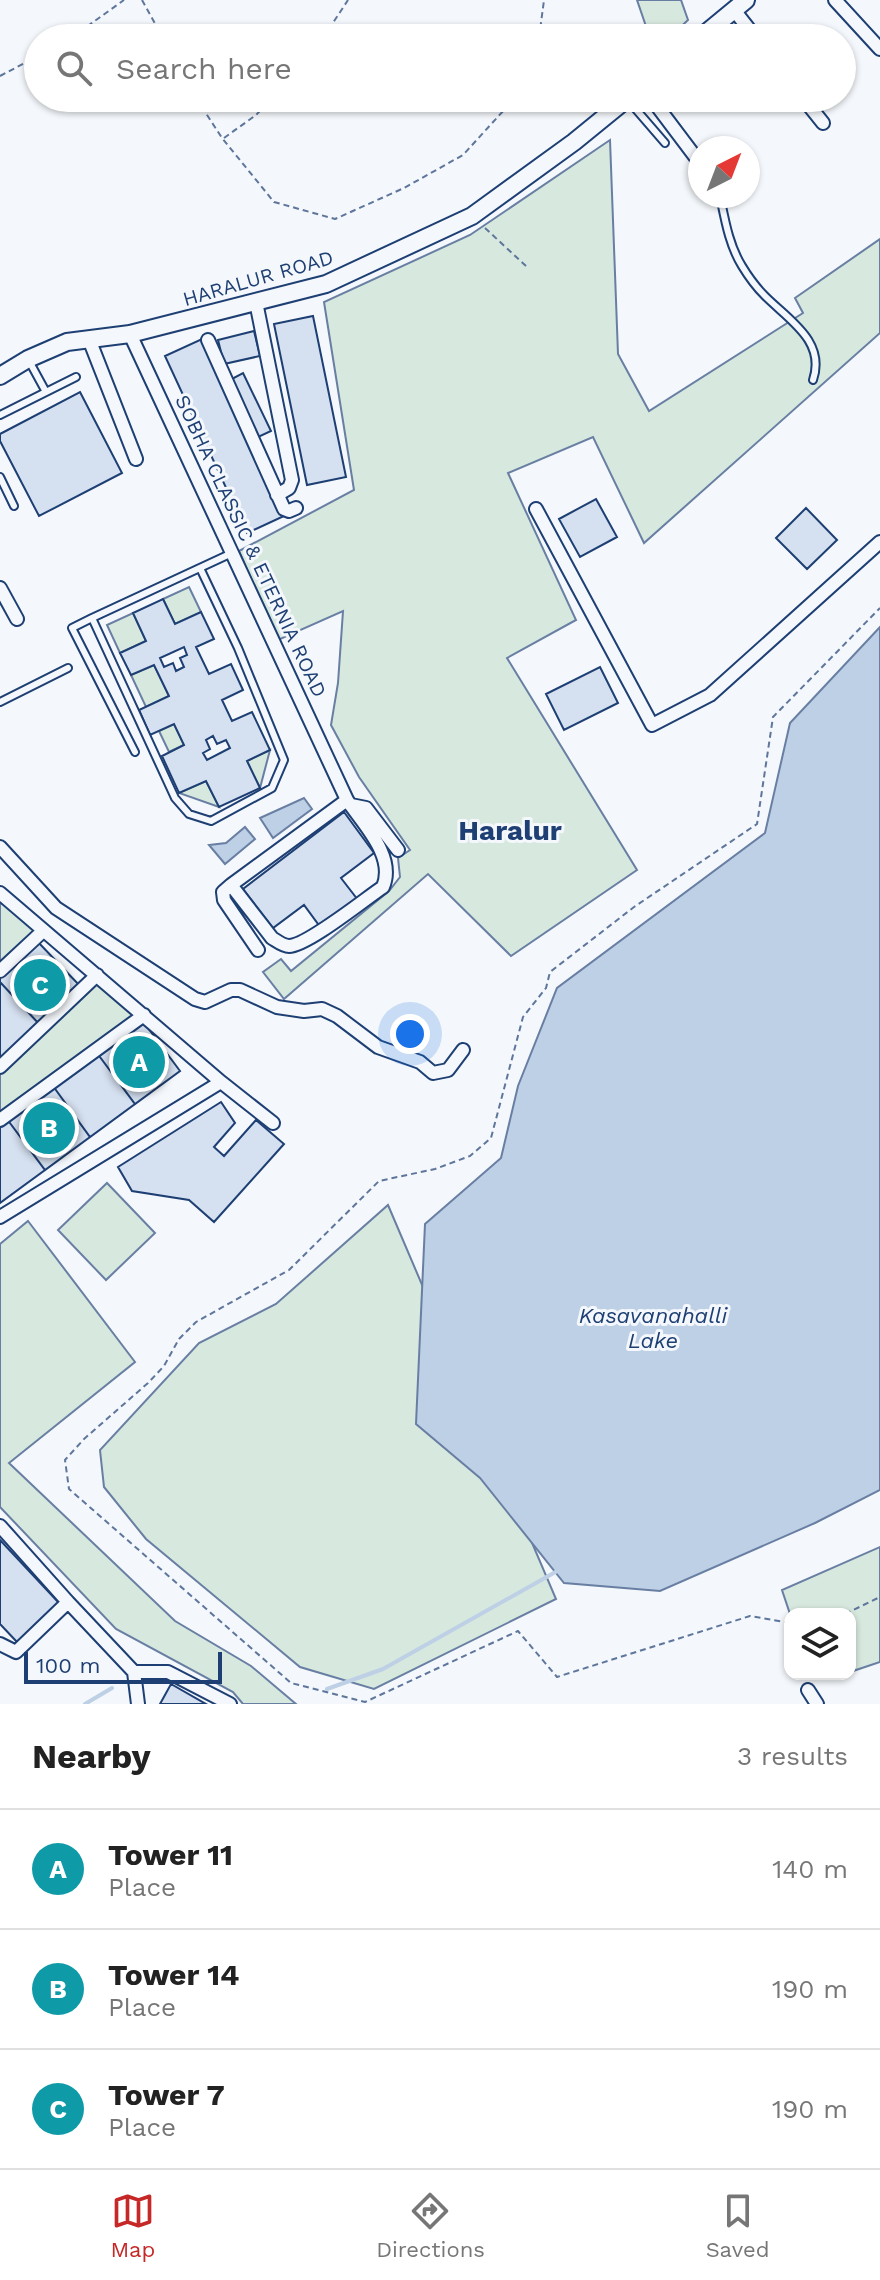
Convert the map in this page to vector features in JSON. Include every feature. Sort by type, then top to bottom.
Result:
[{"type":"street","points":[[835,0],[880,49]]},
{"type":"street","points":[[717,24],[740,5],[749,24]]},
{"type":"street","name":"HARALUR ROAD","points":[[0,376],[28,359],[67,342],[130,334],[326,284],[472,216],[611,112]]},
{"type":"street","points":[[662,112],[688,147]]},
{"type":"street","points":[[814,112],[823,123]]},
{"type":"street","points":[[256,302],[292,480],[289,488],[277,495]]},
{"type":"street","name":"SOBHA CLASSIC & ETERNIA ROAD","points":[[130,334],[336,776],[385,857],[386,880],[383,887],[292,946],[272,938],[231,885]]},
{"type":"street","points":[[89,339],[136,459]]},
{"type":"street","points":[[208,340],[277,495],[287,511],[296,508]]},
{"type":"street","points":[[536,509],[652,725],[710,695],[880,542]]},
{"type":"street","points":[[0,588],[17,619]]},
{"type":"street","points":[[258,950],[224,900],[223,892],[231,885],[349,802],[366,808],[398,850]]},
{"type":"street","points":[[0,847],[56,908],[195,999],[205,1002],[231,990],[240,990],[277,1007],[304,1011],[322,1009],[337,1016],[378,1047],[420,1062],[433,1073],[448,1070],[463,1050]]},
{"type":"street","points":[[1,897],[273,1123]]},
{"type":"street","points":[[0,971],[43,931]]},
{"type":"street","points":[[0,1067],[97,975]]},
{"type":"street","points":[[0,1120],[144,1015]]},
{"type":"street","points":[[0,1217],[221,1082]]},
{"type":"street","points":[[0,1526],[134,1672],[138,1704]]},
{"type":"street","points":[[0,1644],[16,1652],[68,1602]]},
{"type":"street","points":[[134,1672],[168,1672],[230,1704]]},
{"type":"street","points":[[808,1690],[817,1704]]},
{"type":"lane","points":[[640,112],[665,143]]},
{"type":"lane","points":[[722,208],[728,237],[741,264],[762,293],[810,340],[815,354],[813,380]]},
{"type":"lane","points":[[28,359],[46,392]]},
{"type":"lane","points":[[0,415],[76,377]]},
{"type":"lane","points":[[0,477],[14,506]]},
{"type":"lane","points":[[135,752],[72,628],[232,553]]},
{"type":"lane","points":[[92,618],[175,798],[189,814],[211,821],[272,788],[284,760],[238,648],[200,568]]},
{"type":"lane","points":[[0,702],[68,668]]},
{"type":"path","points":[[91,24],[124,0]]},
{"type":"path","points":[[142,0],[155,24]]},
{"type":"path","points":[[332,24],[348,0]]},
{"type":"path","points":[[541,24],[544,0]]},
{"type":"path","points":[[0,76],[24,63]]},
{"type":"path","points":[[205,112],[274,202],[335,219],[404,188],[463,155],[502,112]]},
{"type":"path","points":[[222,138],[259,112]]},
{"type":"path","points":[[472,216],[526,266]]},
{"type":"path","points":[[784,1622],[750,1616],[557,1677],[518,1631],[365,1702],[291,1683],[69,1489],[65,1460],[84,1439],[148,1383],[164,1366],[179,1339],[196,1322],[289,1270],[379,1181],[435,1169],[470,1156],[491,1138],[523,1017],[546,988],[550,972],[634,907],[757,824],[773,717],[880,608]]},
{"type":"path","points":[[856,1609],[880,1597]]},
{"type":"shaded area","points":[[637,0],[681,0],[688,20],[684,24],[645,24]]},
{"type":"shaded area","points":[[610,140],[618,354],[649,411],[803,313],[795,298],[880,239],[880,333],[644,543],[593,437],[508,473],[576,620],[507,658],[637,870],[511,956],[428,874],[284,999],[263,972],[281,959],[291,971],[389,891],[400,877],[398,858],[410,850],[359,777],[331,725],[338,683],[343,611],[278,640],[239,551],[354,490],[324,302],[470,235]]},
{"type":"shaded area","points":[[189,587],[201,612],[175,624],[163,599]]},
{"type":"shaded area","points":[[133,613],[146,641],[120,653],[107,625]]},
{"type":"shaded area","points":[[154,665],[169,696],[146,707],[131,675]]},
{"type":"shaded area","points":[[174,724],[184,745],[169,752],[159,731]]},
{"type":"shaded area","points":[[270,750],[260,788],[247,761]]},
{"type":"shaded area","points":[[206,781],[219,807],[179,793]]},
{"type":"shaded area","points":[[4,900],[40,932],[0,969],[0,905]]},
{"type":"shaded area","points":[[96,979],[137,1014],[0,1117],[0,1070]]},
{"type":"shaded area","points":[[107,1183],[155,1233],[106,1280],[58,1230]]},
{"type":"shaded area","points":[[388,1205],[556,1599],[374,1689],[300,1667],[146,1539],[104,1487],[100,1450],[199,1343],[276,1304]]},
{"type":"shaded area","points":[[28,1221],[135,1362],[9,1463],[175,1621],[251,1666],[296,1704],[243,1704],[233,1692],[116,1629],[0,1507],[0,1244]]},
{"type":"shaded area","points":[[880,1547],[880,1662],[856,1670],[856,1608],[788,1608],[782,1590]]},
{"type":"water","name":"Kasavanahalli Lake","points":[[880,627],[880,1490],[815,1523],[660,1591],[564,1583],[480,1478],[416,1424],[425,1224],[501,1158],[518,1086],[557,988],[765,833],[790,723]]},
{"type":"water","points":[[304,798],[312,809],[273,838],[260,818]]},
{"type":"water","points":[[245,827],[255,839],[225,864],[209,845],[226,843]]},
{"type":"building","points":[[313,316],[346,477],[307,485],[274,324]]},
{"type":"building","points":[[254,331],[260,356],[224,364],[218,340]]},
{"type":"building","points":[[202,339],[284,516],[247,533],[165,356]]},
{"type":"building","points":[[243,373],[271,431],[256,438],[228,381]]},
{"type":"building","points":[[80,392],[122,473],[39,516],[0,441],[0,434]]},
{"type":"building","points":[[596,499],[617,537],[580,557],[559,519]]},
{"type":"building","points":[[806,508],[837,540],[807,569],[776,538]]},
{"type":"building","points":[[163,599],[175,624],[201,612],[214,639],[196,647],[209,674],[231,664],[243,690],[222,700],[232,721],[252,712],[270,750],[247,761],[260,788],[219,807],[206,781],[179,793],[162,756],[184,745],[174,724],[150,735],[139,710],[169,696],[154,665],[131,675],[120,653],[146,641],[133,613]],"holes":[[[184,647],[187,655],[180,658],[184,667],[176,671],[173,663],[164,667],[160,658]],[[213,736],[217,744],[226,740],[230,748],[207,760],[203,753],[210,749],[206,740]]]},
{"type":"building","points":[[600,667],[618,703],[564,730],[546,694]]},
{"type":"building","points":[[344,812],[374,853],[341,878],[358,900],[321,928],[304,905],[273,928],[243,889]]},
{"type":"building","points":[[37,941],[81,987],[40,1025],[0,982],[0,975]]},
{"type":"building","points":[[0,982],[40,1025],[0,1062]]},
{"type":"building","points":[[142,1020],[180,1071],[135,1104],[97,1053]]},
{"type":"building","points":[[97,1053],[135,1104],[90,1137],[53,1086]]},
{"type":"building","points":[[53,1086],[90,1137],[45,1170],[7,1119]]},
{"type":"building","points":[[221,1102],[235,1123],[214,1147],[224,1156],[256,1120],[284,1144],[214,1222],[189,1200],[132,1191],[118,1167]]},
{"type":"building","points":[[7,1119],[45,1170],[0,1203],[0,1124]]},
{"type":"building","points":[[0,1540],[59,1603],[17,1642],[0,1624]]},
{"type":"building","points":[[171,1684],[206,1704],[160,1704]]},
{"type":"waterway","points":[[327,1689],[383,1669],[559,1570]]},
{"type":"waterway","points":[[85,1704],[112,1688]]},
{"type":"place","name":"Tower 7","points":[[40,985]]},
{"type":"place","name":"Tower 11","points":[[139,1062]]},
{"type":"place","name":"Tower 14","points":[[49,1128]]},
{"type":"district","name":"Haralur","points":[[510,830]]}]
